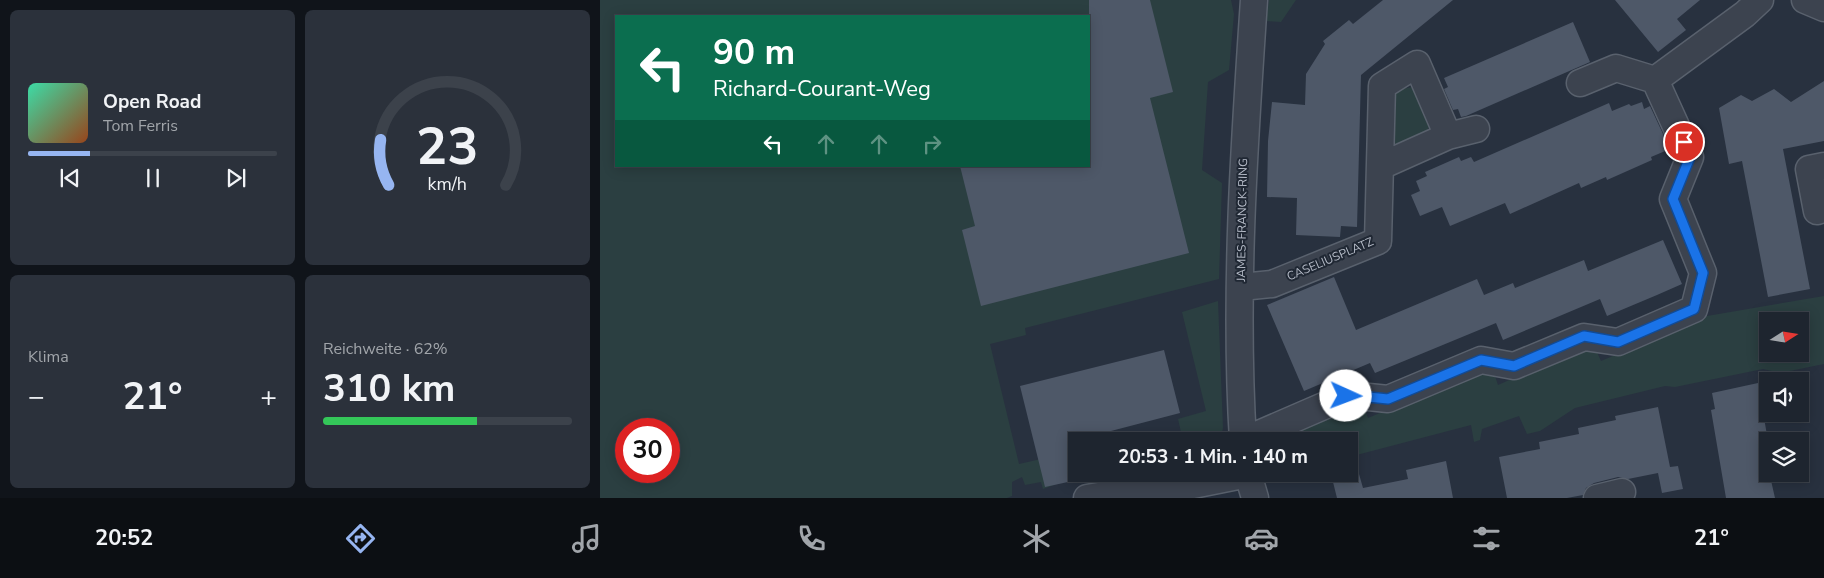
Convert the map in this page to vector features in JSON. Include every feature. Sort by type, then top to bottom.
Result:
[{"type":"street","name":"JAMES-FRANCK-RING","points":[[1243,432],[1241,287],[1243,165],[1254,0]]},
{"type":"street","points":[[1655,80],[1745,14],[1760,0]]},
{"type":"street","points":[[1804,0],[1824,8]]},
{"type":"street","name":"CASELIUSPLATZ","points":[[1241,287],[1272,284],[1378,241],[1382,86],[1417,64],[1448,136]]},
{"type":"street","points":[[1264,432],[1349,395],[1388,399],[1481,360],[1514,366],[1584,336],[1618,342],[1694,309],[1703,273],[1673,199],[1690,157],[1655,80],[1616,68],[1580,83]]},
{"type":"street","points":[[1380,166],[1448,136],[1476,129]]},
{"type":"street","points":[[1824,166],[1809,169],[1816,210],[1824,209]]},
{"type":"street","points":[[1087,498],[1122,492],[1142,496],[1209,482]]},
{"type":"street","points":[[1250,482],[1255,498]]},
{"type":"street","points":[[1597,498],[1622,492]]},
{"type":"green space","points":[[600,0],[1231,0],[1234,14],[1229,70],[1208,82],[1202,170],[1222,183],[1219,279],[1025,328],[1026,335],[990,344],[1019,464],[1068,453],[1068,475],[1052,478],[1054,485],[1043,489],[1041,482],[1025,485],[1022,477],[1012,482],[1012,496],[1007,498],[600,498]]},
{"type":"green space","points":[[1269,0],[1296,0],[1281,22],[1266,21]]},
{"type":"green space","points":[[1412,87],[1418,89],[1430,125],[1426,133],[1397,145],[1393,141],[1392,94],[1397,90]]},
{"type":"green space","points":[[1824,296],[1824,364],[1785,372],[1763,369],[1675,387],[1665,386],[1575,408],[1540,431],[1527,434],[1519,416],[1482,429],[1480,440],[1474,442],[1471,425],[1358,455],[1358,432],[1292,432],[1353,404],[1364,407],[1368,418],[1482,370],[1495,376],[1498,385],[1586,346],[1596,350],[1601,361],[1707,316]]},
{"type":"green space","points":[[1218,301],[1222,432],[1181,432],[1178,419],[1206,411],[1182,312]]},
{"type":"building","points":[[1089,0],[1150,0],[1173,92],[1150,98],[1189,253],[981,306],[962,230],[975,226],[960,167],[1090,167]]},
{"type":"building","points":[[1383,0],[1453,0],[1361,75],[1357,227],[1341,226],[1340,237],[1296,235],[1297,198],[1267,197],[1268,141],[1272,102],[1305,105],[1306,74],[1325,44],[1323,41],[1349,20],[1353,24]]},
{"type":"building","points":[[1615,0],[1700,0],[1677,19],[1686,30],[1658,52]]},
{"type":"building","points":[[1573,22],[1590,62],[1466,116],[1461,117],[1458,109],[1453,110],[1444,89],[1448,87],[1444,78]]},
{"type":"building","points":[[1824,81],[1824,141],[1783,149],[1810,289],[1768,297],[1742,161],[1729,164],[1719,108],[1741,95],[1752,101],[1774,89],[1791,102]]},
{"type":"building","points":[[1642,102],[1644,109],[1650,106],[1670,149],[1651,157],[1652,160],[1607,180],[1606,177],[1581,188],[1579,183],[1510,214],[1505,203],[1450,226],[1442,207],[1420,216],[1411,195],[1420,191],[1416,181],[1427,176],[1425,172],[1459,157],[1461,161],[1471,157],[1474,162],[1609,103],[1612,111],[1629,104],[1631,106]]},
{"type":"building","points":[[1663,240],[1682,284],[1657,295],[1607,316],[1600,299],[1503,340],[1496,323],[1375,373],[1370,363],[1304,391],[1267,305],[1334,277],[1356,330],[1477,279],[1484,295],[1513,283],[1515,288],[1584,260],[1588,271]]},
{"type":"building","points":[[1164,350],[1180,413],[1107,432],[1068,432],[1068,482],[1045,487],[1020,386]]},
{"type":"building","points":[[1758,383],[1759,422],[1765,422],[1766,432],[1759,432],[1759,482],[1771,482],[1775,498],[1726,498],[1711,410],[1715,409],[1712,393]]},
{"type":"building","points":[[1658,407],[1670,467],[1678,466],[1683,489],[1662,493],[1658,473],[1628,479],[1618,477],[1594,483],[1586,488],[1583,495],[1567,498],[1507,498],[1499,457],[1540,449],[1539,442],[1579,434],[1578,428],[1616,420],[1615,416]]},
{"type":"building","points":[[1446,461],[1453,498],[1337,498],[1333,482],[1358,482],[1359,474],[1363,488],[1408,479],[1406,470]]},
{"type":"route","points":[[1346,396],[1388,399],[1481,360],[1514,366],[1584,336],[1618,342],[1694,309],[1703,273],[1673,199],[1690,157],[1684,142]]}]
